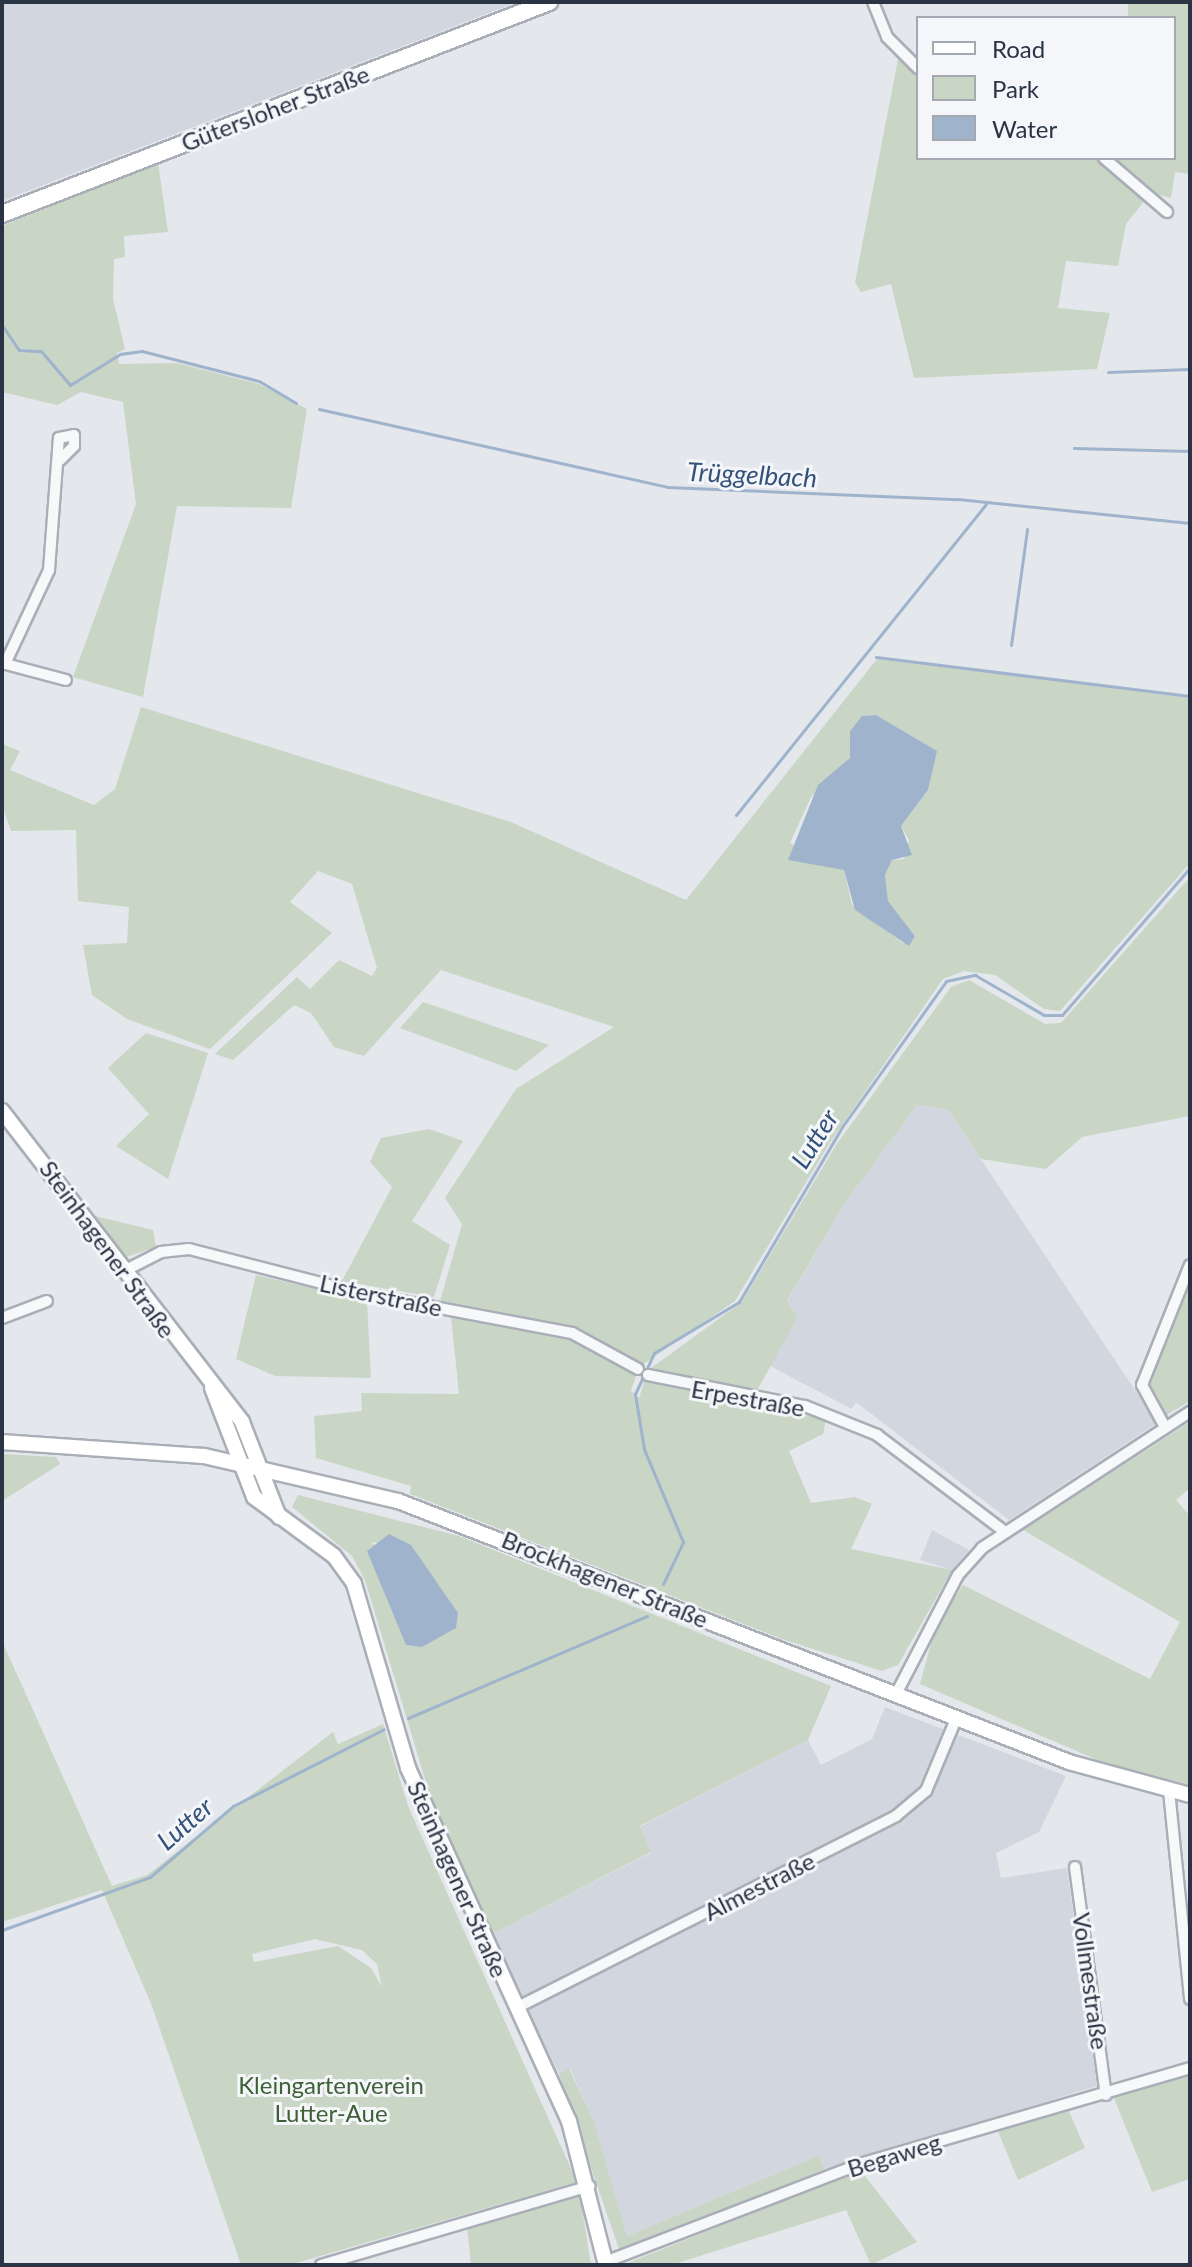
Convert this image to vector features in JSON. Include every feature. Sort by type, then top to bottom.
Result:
[{"type":"main road","name":"Gütersloher Straße","points":[[2,214],[549,2]]},
{"type":"main road","name":"Steinhagener Straße","points":[[2,1111],[122,1272],[242,1422],[264,1468],[279,1517]]},
{"type":"main road","name":"Steinhagener Straße","points":[[212,1388],[229,1419],[237,1463],[254,1497],[334,1556],[354,1584],[408,1768],[516,2008],[590,2186],[606,2264]]},
{"type":"main road","name":"Brockhagener Straße","points":[[2,1442],[237,1463],[454,1520],[956,1719],[1169,1791],[1190,1795]]},
{"type":"street","points":[[873,2],[887,37],[916,66]]},
{"type":"street","points":[[1106,160],[1167,212]]},
{"type":"street","points":[[60,460],[49,570],[3,663],[66,680]]},
{"type":"street","name":"Listerstraße","points":[[122,1272],[161,1252],[189,1249],[360,1293],[572,1333],[643,1372]]},
{"type":"street","points":[[1165,1427],[1142,1385],[1190,1265]]},
{"type":"street","points":[[2,1318],[47,1301]]},
{"type":"street","name":"Erpestraße","points":[[643,1372],[805,1406],[877,1435],[1004,1531]]},
{"type":"street","points":[[895,1696],[958,1575],[1004,1531],[1190,1412]]},
{"type":"street","name":"Almestraße","points":[[516,2008],[896,1816],[926,1791],[956,1719]]},
{"type":"street","points":[[1169,1791],[1190,1999]]},
{"type":"street","name":"Vollmestraße","points":[[1075,1867],[1106,2095]]},
{"type":"street","name":"Begaweg","points":[[606,2264],[860,2164],[1106,2095],[1190,2068]]},
{"type":"street","points":[[321,2265],[590,2186]]},
{"type":"shaded area","points":[[2,2],[81,3],[517,2],[2,201]]},
{"type":"shaded area","points":[[917,1105],[948,1110],[1157,1423],[1009,1520],[856,1402],[852,1409],[770,1366],[798,1317],[787,1302],[845,1203]]},
{"type":"shaded area","points":[[932,1530],[969,1550],[952,1570],[920,1560]]},
{"type":"shaded area","points":[[885,1707],[1066,1776],[1039,1832],[996,1853],[1001,1878],[1067,1868],[1097,2086],[825,2169],[818,2156],[627,2236],[594,2120],[570,2069],[559,2074],[490,1935],[651,1853],[640,1827],[808,1740],[821,1765],[872,1739]]},
{"type":"green space","points":[[1128,2],[1190,2],[1190,174],[1175,172],[1171,198],[1152,193],[1114,160],[1176,160],[1176,16],[1128,16]]},
{"type":"green space","points":[[898,59],[916,72],[916,160],[1099,160],[1145,200],[1126,224],[1118,266],[1066,261],[1058,308],[1110,313],[1097,369],[914,378],[891,284],[861,292],[855,282]]},
{"type":"green space","points":[[158,163],[168,232],[124,236],[125,257],[114,259],[113,299],[125,349],[117,353],[119,364],[177,363],[259,384],[307,409],[291,508],[177,506],[143,697],[73,677],[136,504],[123,402],[81,392],[57,405],[2,392],[2,226]]},
{"type":"green space","points":[[877,659],[1190,698],[1190,863],[1060,1011],[1044,1009],[995,975],[964,971],[943,979],[829,1144],[735,1301],[642,1365],[571,1326],[440,1301],[462,1224],[445,1198],[516,1089],[614,1027],[441,970],[364,1056],[334,1047],[311,1013],[294,1005],[233,1060],[215,1054],[297,977],[310,989],[339,960],[372,976],[377,968],[352,884],[318,871],[290,902],[332,933],[210,1049],[127,1019],[92,995],[83,945],[127,943],[129,907],[78,901],[76,830],[11,831],[2,805],[2,744],[20,751],[10,770],[94,805],[115,789],[141,707],[511,822],[686,900]],"holes":[[[876,715],[936,751],[928,790],[901,826],[909,840],[904,859],[892,860],[885,875],[888,901],[915,936],[903,943],[852,905],[844,870],[790,843],[811,797],[850,758],[850,731],[862,716]]]},
{"type":"green space","points":[[1190,877],[1190,1116],[1082,1137],[1046,1169],[981,1159],[948,1110],[917,1105],[845,1203],[787,1301],[798,1317],[755,1394],[647,1371],[742,1302],[836,1145],[951,987],[969,980],[1045,1024],[1061,1023]]},
{"type":"green space","points":[[423,1002],[549,1045],[516,1071],[400,1028]]},
{"type":"green space","points":[[146,1033],[208,1053],[168,1179],[116,1146],[149,1114],[108,1068]]},
{"type":"green space","points":[[429,1129],[463,1141],[412,1221],[450,1245],[434,1297],[342,1281],[392,1187],[370,1162],[381,1138]]},
{"type":"green space","points":[[91,1215],[153,1230],[156,1247],[123,1258]]},
{"type":"green space","points":[[256,1275],[367,1301],[371,1378],[275,1376],[236,1359]]},
{"type":"green space","points":[[1190,1276],[1190,1401],[1165,1416],[1148,1385]]},
{"type":"green space","points":[[451,1316],[572,1338],[636,1376],[631,1391],[639,1398],[645,1379],[826,1419],[823,1434],[789,1451],[811,1503],[855,1497],[872,1504],[851,1549],[952,1570],[898,1665],[882,1671],[782,1639],[410,1494],[411,1486],[316,1458],[314,1416],[362,1411],[361,1393],[459,1394]]},
{"type":"green space","points":[[1190,1422],[1190,1488],[1176,1500],[1190,1516],[1190,1785],[1107,1764],[920,1684],[935,1629],[963,1585],[1150,1679],[1180,1622],[1023,1530]]},
{"type":"green space","points":[[2,1454],[56,1457],[60,1464],[2,1501]]},
{"type":"green space","points":[[298,1495],[459,1536],[831,1686],[808,1740],[640,1826],[651,1852],[490,1935],[431,1799],[365,1580],[352,1556],[292,1507]],"holes":[[[371,1542],[411,1545],[450,1603]]]},
{"type":"green space","name":"Kleingartenverein Lutter-Aue","points":[[2,1641],[112,1886],[147,1875],[333,1732],[338,1744],[383,1724],[408,1806],[577,2182],[289,2265],[241,2265],[152,2006],[102,1890],[2,1922]],"holes":[[[315,1939],[362,1950],[377,1964],[382,1987],[371,1968],[338,1946],[254,1962],[252,1954]]]},
{"type":"green space","points":[[569,2069],[594,2120],[627,2236],[818,2156],[825,2169],[620,2252],[559,2074]]},
{"type":"green space","points":[[1190,2074],[1190,2179],[1152,2192],[1113,2096]]},
{"type":"green space","points":[[1068,2109],[1085,2148],[1018,2180],[998,2131]]},
{"type":"green space","points":[[860,2170],[917,2242],[871,2265],[846,2210],[671,2265],[623,2265]]},
{"type":"green space","points":[[568,2196],[580,2196],[591,2265],[471,2265],[467,2227]]},
{"type":"water","points":[[876,715],[937,751],[928,790],[901,826],[912,855],[892,860],[885,875],[888,901],[915,936],[909,946],[855,910],[844,870],[788,860],[818,785],[850,758],[850,731],[862,716]]},
{"type":"water","points":[[389,1534],[411,1545],[458,1613],[456,1628],[422,1647],[406,1645],[367,1551]]},
{"type":"waterway","name":"Trüggelbach","points":[[2,325],[19,350],[41,351],[70,385],[120,354],[142,351],[259,381],[296,403]]},
{"type":"waterway","points":[[1108,372],[1190,369]]},
{"type":"waterway","name":"Trüggelbach","points":[[319,409],[667,487],[958,499],[1190,523]]},
{"type":"waterway","points":[[1074,448],[1190,451]]},
{"type":"waterway","points":[[736,815],[986,504]]},
{"type":"waterway","points":[[1011,645],[1027,529]]},
{"type":"waterway","points":[[876,657],[1190,696]]},
{"type":"waterway","name":"Lutter","points":[[663,1584],[683,1542],[644,1449],[635,1394],[654,1353],[739,1302],[842,1127],[946,981],[975,975],[1044,1015],[1062,1015],[1190,868]]},
{"type":"waterway","name":"Lutter","points":[[408,1718],[647,1616]]},
{"type":"waterway","name":"Lutter","points":[[2,1930],[150,1877],[233,1806],[384,1729]]}]
